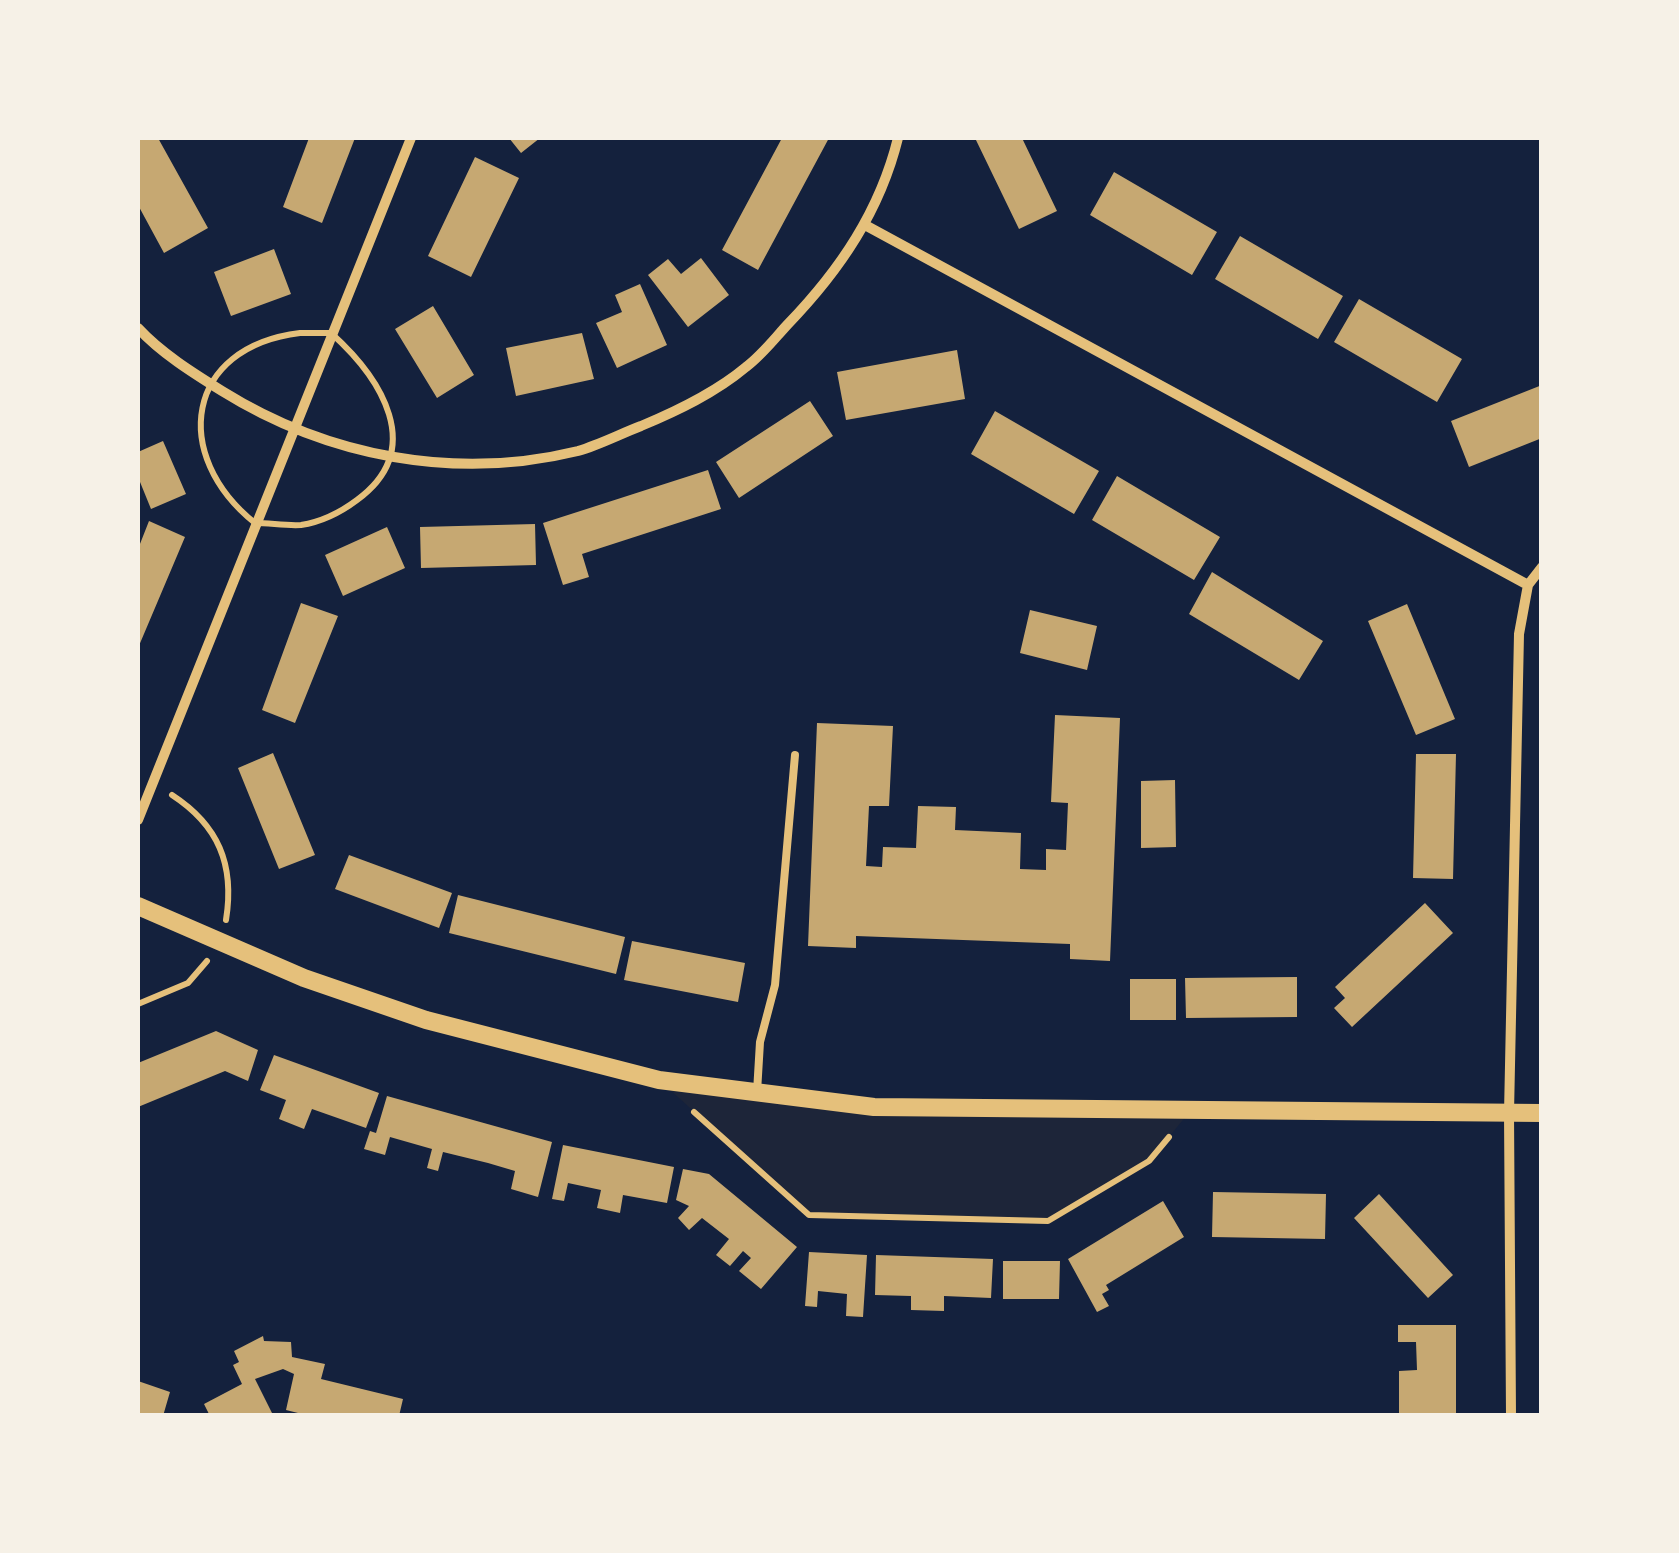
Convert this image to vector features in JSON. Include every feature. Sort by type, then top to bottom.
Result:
[{"type":"street","points":[[138,820],[411,138]]},
{"type":"street","points":[[138,328],[185,367],[292,429],[414,463],[510,462],[580,450],[680,410],[746,367],[841,265],[865,225],[898,138]]},
{"type":"street","points":[[865,225],[1528,586]]},
{"type":"street","points":[[1511,1416],[1509,1113],[1519,634],[1528,586],[1542,568]]},
{"type":"street","points":[[138,906],[304,978],[426,1020],[659,1080],[874,1107],[1542,1113]]},
{"type":"lane","points":[[757,1092],[760,1042],[775,985],[796,755]]},
{"type":"path","points":[[138,1004],[188,983],[222,942],[230,897],[222,853],[202,814],[152,782]]},
{"type":"path","points":[[659,1080],[808,1215],[1048,1221],[1149,1161],[1192,1109]]},
{"type":"shaded area","points":[[659,1080],[874,1107],[1192,1109],[1149,1161],[1048,1221],[809,1215]]},
{"type":"building","points":[[138,138],[158,138],[208,228],[164,253],[138,205]]},
{"type":"building","points":[[309,138],[355,138],[322,223],[283,207]]},
{"type":"building","points":[[509,138],[540,138],[521,153]]},
{"type":"building","points":[[782,138],[829,138],[758,270],[722,250]]},
{"type":"building","points":[[975,138],[1022,138],[1057,211],[1019,229]]},
{"type":"building","points":[[475,157],[519,178],[471,277],[428,256]]},
{"type":"building","points":[[1114,172],[1217,232],[1192,275],[1090,215]]},
{"type":"building","points":[[1240,236],[1343,296],[1318,339],[1215,279]]},
{"type":"building","points":[[274,249],[291,294],[231,316],[214,272]]},
{"type":"building","points":[[701,258],[729,295],[688,327],[648,275],[668,259],[681,274]]},
{"type":"building","points":[[640,284],[667,345],[617,368],[596,323],[622,312],[615,295]]},
{"type":"building","points":[[1359,299],[1462,359],[1437,402],[1334,342]]},
{"type":"building","points":[[433,306],[474,375],[437,398],[395,329]]},
{"type":"building","points":[[582,333],[594,379],[516,396],[506,348]]},
{"type":"building","points":[[957,350],[965,399],[846,420],[837,372]]},
{"type":"building","points":[[1542,385],[1542,438],[1469,467],[1451,421]]},
{"type":"building","points":[[810,401],[833,436],[739,498],[716,462]]},
{"type":"building","points":[[995,411],[1099,471],[1074,514],[971,454]]},
{"type":"building","points":[[163,441],[186,494],[151,509],[138,477],[138,452]]},
{"type":"building","points":[[708,470],[721,509],[582,554],[589,577],[563,585],[543,523]]},
{"type":"building","points":[[1117,476],[1220,537],[1194,580],[1092,520]]},
{"type":"building","points":[[149,521],[185,537],[138,648],[138,549]]},
{"type":"building","points":[[535,524],[536,565],[421,568],[420,527]]},
{"type":"building","points":[[387,527],[405,568],[343,596],[325,555]]},
{"type":"building","points":[[1212,572],[1323,641],[1299,680],[1189,614]]},
{"type":"building","points":[[301,603],[338,616],[295,723],[262,710]]},
{"type":"building","points":[[1407,604],[1455,719],[1416,735],[1368,621]]},
{"type":"building","points":[[1030,610],[1097,626],[1087,670],[1020,653]]},
{"type":"building","points":[[1055,715],[1120,718],[1110,961],[1070,959],[1070,944],[856,936],[856,948],[808,946],[817,723],[893,726],[889,806],[869,806],[866,866],[882,867],[883,847],[916,848],[918,806],[956,807],[955,830],[1021,833],[1020,869],[1046,870],[1046,849],[1066,850],[1068,803],[1051,802]]},
{"type":"building","points":[[273,753],[315,855],[279,869],[238,768]]},
{"type":"building","points":[[1416,754],[1456,754],[1453,879],[1413,878]]},
{"type":"building","points":[[1175,780],[1176,847],[1141,848],[1141,781]]},
{"type":"building","points":[[349,855],[452,893],[439,928],[335,889]]},
{"type":"building","points":[[458,895],[625,937],[616,974],[449,933]]},
{"type":"building","points":[[1425,903],[1453,933],[1352,1027],[1334,1008],[1345,998],[1335,987]]},
{"type":"building","points":[[632,941],[745,963],[738,1002],[624,980]]},
{"type":"building","points":[[1297,977],[1297,1017],[1186,1018],[1185,978]]},
{"type":"building","points":[[1130,979],[1176,979],[1176,1020],[1130,1020]]},
{"type":"building","points":[[216,1031],[258,1050],[248,1081],[225,1071],[138,1107],[138,1063]]},
{"type":"building","points":[[274,1055],[379,1093],[366,1128],[312,1109],[304,1129],[279,1119],[286,1100],[260,1090]]},
{"type":"building","points":[[387,1096],[552,1142],[538,1197],[511,1189],[515,1171],[488,1163],[443,1152],[438,1171],[427,1168],[432,1149],[390,1137],[385,1155],[364,1149],[370,1131],[376,1133]]},
{"type":"building","points":[[563,1145],[674,1167],[667,1203],[623,1195],[620,1213],[597,1208],[601,1190],[568,1183],[564,1201],[552,1199]]},
{"type":"building","points":[[683,1169],[709,1174],[797,1247],[761,1289],[739,1271],[751,1258],[743,1251],[730,1266],[716,1255],[729,1239],[702,1218],[689,1230],[678,1218],[689,1206],[676,1200]]},
{"type":"building","points":[[1213,1192],[1326,1194],[1325,1239],[1212,1237]]},
{"type":"building","points":[[1379,1194],[1453,1275],[1428,1298],[1354,1218]]},
{"type":"building","points":[[1163,1201],[1184,1237],[1106,1285],[1109,1290],[1102,1294],[1109,1306],[1097,1312],[1068,1259]]},
{"type":"building","points":[[809,1252],[867,1255],[863,1317],[846,1316],[847,1294],[818,1291],[817,1307],[805,1306]]},
{"type":"building","points":[[876,1255],[993,1259],[991,1298],[944,1296],[944,1311],[911,1310],[911,1296],[875,1295]]},
{"type":"building","points":[[1003,1261],[1060,1261],[1059,1299],[1003,1299]]},
{"type":"building","points":[[1398,1325],[1456,1325],[1456,1416],[1399,1415],[1399,1371],[1417,1370],[1416,1342],[1398,1342]]},
{"type":"building","points":[[263,1336],[264,1341],[291,1342],[292,1357],[325,1364],[321,1379],[403,1399],[399,1416],[310,1416],[286,1410],[294,1374],[283,1369],[255,1379],[272,1413],[210,1416],[204,1404],[242,1384],[233,1365],[239,1362],[234,1351]]},
{"type":"building","points":[[138,1381],[170,1392],[163,1416],[138,1416]]}]
